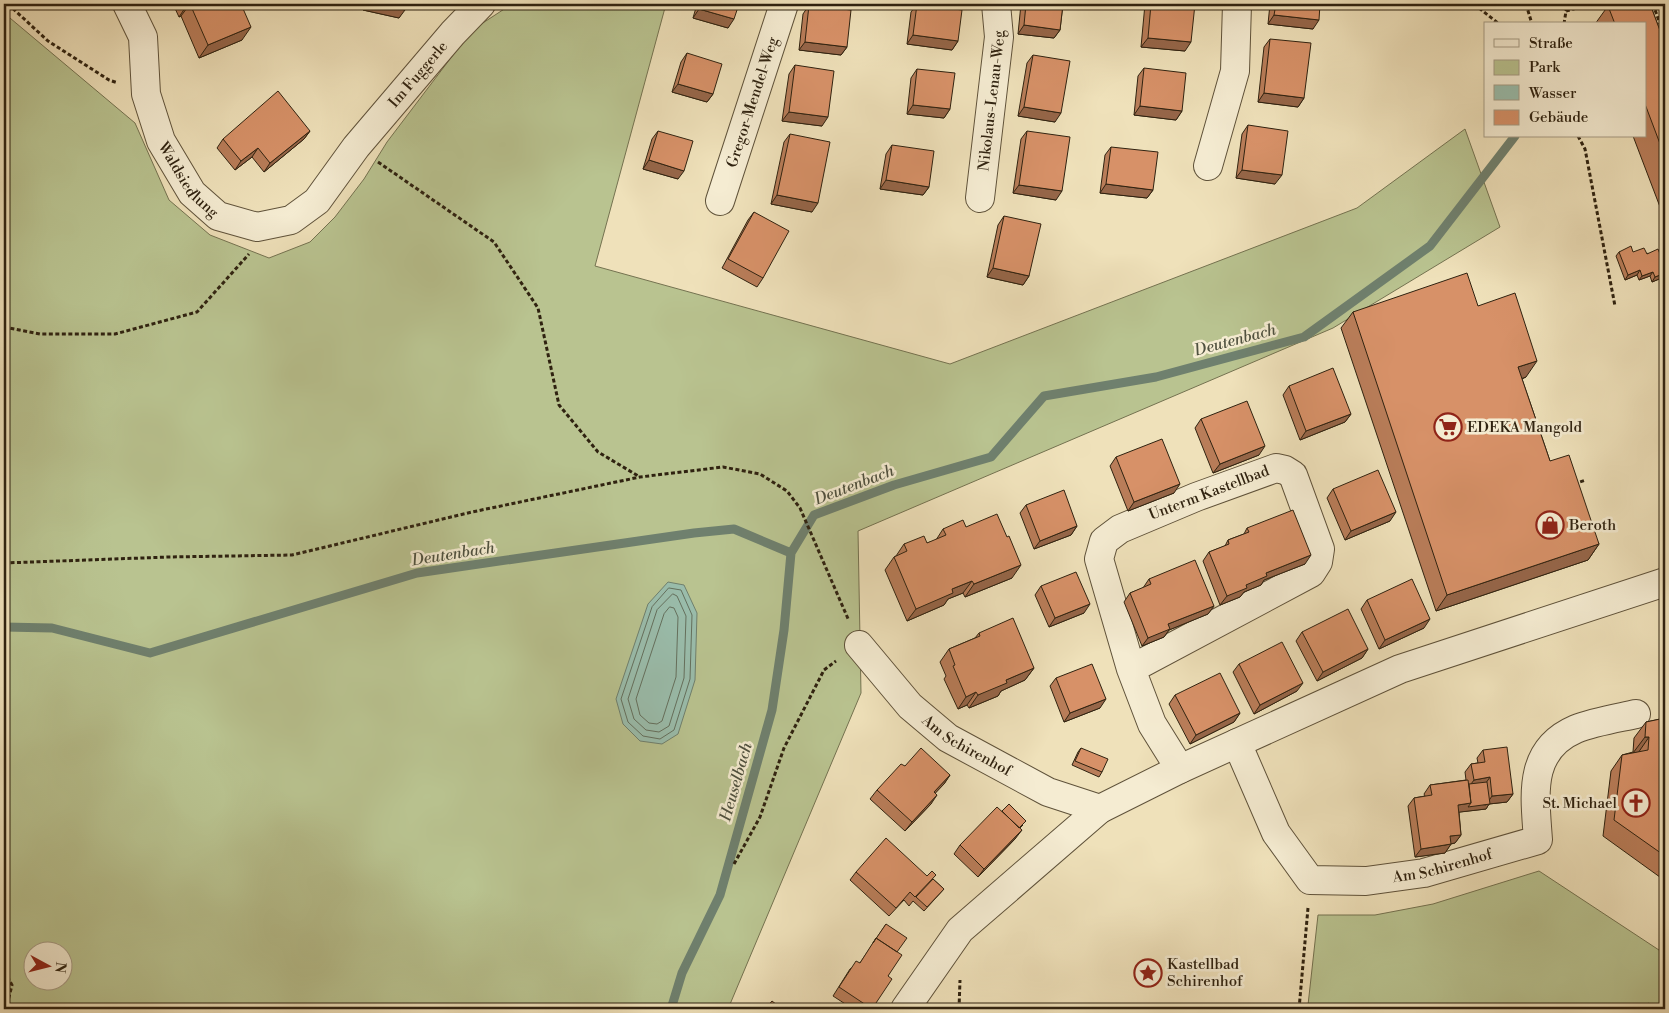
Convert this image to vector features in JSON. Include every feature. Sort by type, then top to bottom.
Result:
[{"type":"street","name":"Waldsiedlung","points":[[127,4],[143,38],[146,94],[160,141],[192,192],[218,216],[257,227],[291,220],[317,202],[356,147]]},
{"type":"street","name":"Im Fuggerle","points":[[356,147],[453,33],[481,4]]},
{"type":"street","name":"Gregor-Mendel-Weg","points":[[720,201],[784,4]]},
{"type":"street","name":"Nikolaus-Lenau-Weg","points":[[980,198],[999,37],[996,4]]},
{"type":"street","points":[[1208,166],[1234,71],[1237,4]]},
{"type":"street","name":"Unterm Kastellbad","points":[[1131,669],[1311,572],[1318,562],[1320,549],[1294,475],[1276,468],[1145,518],[1120,529],[1104,541],[1099,559],[1131,669],[1152,724],[1180,768]]},
{"type":"street","points":[[904,1009],[960,930],[1100,809],[1180,768],[1400,669],[1665,582]]},
{"type":"street","name":"Am Schirenhof","points":[[859,645],[910,706],[948,738],[1048,792],[1100,809]]},
{"type":"street","name":"Am Schirenhof","points":[[1310,880],[1366,881],[1424,873],[1538,840],[1535,794],[1539,765],[1552,744],[1576,730],[1636,714]]},
{"type":"street","points":[[1236,743],[1276,833],[1310,880]]},
{"type":"path","points":[[8,4],[48,41],[109,80],[146,94]]},
{"type":"path","points":[[1474,4],[1496,22]]},
{"type":"path","points":[[1526,4],[1531,22]]},
{"type":"path","points":[[1564,22],[1566,11],[1591,4]]},
{"type":"path","points":[[1653,4],[1665,38]]},
{"type":"path","points":[[1579,138],[1585,149],[1615,306]]},
{"type":"path","points":[[356,147],[494,242],[538,308],[559,405],[598,452],[640,477]]},
{"type":"path","points":[[4,327],[40,334],[115,334],[197,312],[250,253],[257,227]]},
{"type":"path","points":[[4,563],[292,555],[472,512],[640,477],[723,466],[760,474],[787,491],[800,508],[859,645],[824,670],[784,748],[760,817],[734,864]]},
{"type":"path","points":[[1571,486],[1586,480]]},
{"type":"path","points":[[1299,1009],[1310,880]]},
{"type":"path","points":[[4,971],[12,985],[6,1009]]},
{"type":"green space","points":[[512,4],[666,4],[595,266],[950,364],[1357,208],[1465,129],[1500,227],[1333,328],[858,531],[861,693],[728,1009],[4,1009],[4,13],[135,123],[169,200],[210,235],[269,258],[310,242],[335,217],[364,179],[387,142],[472,30]]},
{"type":"green space","points":[[1539,871],[1665,954],[1665,1009],[1653,1009],[1649,1003],[1639,1009],[1311,1009],[1308,1005],[1318,915],[1375,915],[1433,904]]},
{"type":"water","points":[[668,582],[684,585],[697,613],[695,680],[678,734],[662,744],[640,741],[623,724],[616,699],[648,604]]},
{"type":"building","points":[[190,4],[241,4],[251,27],[208,45]]},
{"type":"building","points":[[379,4],[406,4],[405,10]]},
{"type":"building","points":[[701,4],[739,4],[734,19],[699,9]]},
{"type":"building","points":[[917,4],[962,10],[958,41],[913,35]]},
{"type":"building","points":[[1026,4],[1063,4],[1060,30],[1024,25]]},
{"type":"building","points":[[1151,4],[1195,4],[1191,42],[1148,38]]},
{"type":"building","points":[[1276,4],[1320,4],[1319,20],[1274,15]]},
{"type":"building","points":[[1612,4],[1650,4],[1665,44],[1665,157],[1646,107],[1646,22],[1614,22],[1608,6]]},
{"type":"building","points":[[809,5],[851,10],[847,47],[805,42]]},
{"type":"building","points":[[1270,39],[1311,43],[1304,98],[1264,93]]},
{"type":"building","points":[[687,53],[722,64],[713,94],[678,84]]},
{"type":"building","points":[[1033,55],[1070,61],[1061,113],[1024,107]]},
{"type":"building","points":[[795,65],[834,71],[828,117],[789,112]]},
{"type":"building","points":[[1144,68],[1186,73],[1182,111],[1140,106]]},
{"type":"building","points":[[917,69],[955,73],[950,109],[913,105]]},
{"type":"building","points":[[278,91],[310,131],[270,163],[258,148],[241,161],[223,139]]},
{"type":"building","points":[[1248,125],[1288,131],[1282,175],[1242,170]]},
{"type":"building","points":[[658,131],[693,141],[684,171],[649,160]]},
{"type":"building","points":[[1027,131],[1070,137],[1062,191],[1019,185]]},
{"type":"building","points":[[790,134],[830,142],[818,203],[777,195]]},
{"type":"building","points":[[892,145],[934,151],[929,187],[886,180]]},
{"type":"building","points":[[1111,147],[1158,152],[1153,190],[1106,184]]},
{"type":"building","points":[[754,212],[789,231],[763,278],[728,259]]},
{"type":"building","points":[[1004,216],[1041,224],[1029,276],[993,268]]},
{"type":"building","points":[[1631,246],[1633,252],[1644,248],[1647,254],[1658,249],[1660,254],[1665,252],[1665,273],[1655,277],[1653,272],[1642,276],[1640,270],[1628,275],[1619,252]]},
{"type":"building","name":"EDEKA Mangold","points":[[1467,273],[1478,306],[1515,293],[1537,361],[1518,367],[1550,461],[1569,455],[1599,544],[1447,595],[1353,312]]},
{"type":"building","points":[[1333,368],[1351,414],[1306,431],[1289,386]]},
{"type":"building","points":[[1247,401],[1265,446],[1220,464],[1201,419]]},
{"type":"building","points":[[1162,439],[1180,484],[1134,502],[1116,457]]},
{"type":"building","points":[[1378,470],[1396,512],[1351,531],[1333,489]]},
{"type":"building","points":[[1064,490],[1077,526],[1040,541],[1026,505]]},
{"type":"building","points":[[1293,510],[1311,555],[1266,573],[1267,576],[1246,585],[1247,588],[1227,596],[1209,552],[1229,544],[1228,540],[1249,532],[1247,528]]},
{"type":"building","points":[[997,514],[1021,565],[974,584],[972,581],[952,589],[953,593],[916,609],[894,557],[907,551],[904,544],[924,536],[927,543],[946,535],[943,529],[963,520],[966,527]]},
{"type":"building","points":[[1195,560],[1214,606],[1168,624],[1170,629],[1148,638],[1130,593],[1151,584],[1149,579]]},
{"type":"building","points":[[1076,572],[1090,604],[1055,618],[1041,586]]},
{"type":"building","points":[[1412,579],[1430,619],[1385,640],[1367,600]]},
{"type":"building","points":[[1348,609],[1368,649],[1323,672],[1302,632]]},
{"type":"building","points":[[1013,618],[1034,668],[1006,680],[1007,683],[978,695],[976,692],[966,697],[953,666],[955,665],[949,649],[980,636],[979,633]]},
{"type":"building","points":[[1282,642],[1303,683],[1260,705],[1239,664]]},
{"type":"building","points":[[1092,664],[1106,699],[1070,713],[1056,678]]},
{"type":"building","points":[[1220,673],[1240,713],[1196,735],[1175,695]]},
{"type":"building","name":"St. Michael","points":[[1665,718],[1665,856],[1614,820],[1622,755],[1648,750],[1649,737],[1645,737],[1646,722]]},
{"type":"building","points":[[1507,747],[1513,794],[1492,796],[1490,777],[1474,780],[1471,764],[1485,762],[1483,750]]},
{"type":"building","points":[[921,748],[950,775],[934,792],[937,795],[912,822],[877,790],[901,764],[905,766]]},
{"type":"building","points":[[1081,748],[1108,759],[1102,772],[1075,761]]},
{"type":"building","points":[[1468,780],[1471,803],[1458,805],[1461,835],[1450,836],[1451,844],[1421,849],[1414,798],[1432,795],[1430,785]]},
{"type":"building","points":[[1487,782],[1490,804],[1468,807],[1471,803],[1469,784]]},
{"type":"building","points":[[1009,804],[1026,821],[1019,828],[1002,811]]},
{"type":"building","points":[[997,807],[1022,830],[984,869],[960,845]]},
{"type":"building","points":[[886,838],[927,876],[932,871],[936,875],[915,897],[910,892],[896,908],[856,872]]},
{"type":"building","points":[[933,879],[944,889],[927,907],[916,897]]},
{"type":"building","points":[[886,924],[907,938],[897,952],[876,938]]},
{"type":"building","points":[[876,938],[902,955],[888,976],[892,979],[872,1009],[839,987],[856,961],[860,963]]},
{"type":"building","points":[[772,1001],[782,1009],[765,1009]]},
{"type":"waterway","name":"Deutenbach","points":[[4,627],[52,628],[150,653],[417,573],[694,533],[734,529],[791,553],[814,515],[894,485],[991,457],[1044,396],[1156,377],[1304,337],[1430,246],[1513,138]]},
{"type":"waterway","name":"Heuselbach","points":[[671,1009],[682,973],[720,895],[772,710],[784,630],[791,553]]},
{"type":"place","name":"EDEKA Mangold","points":[[1448,427]]},
{"type":"place","name":"Beroth","points":[[1550,525]]},
{"type":"place","name":"St. Michael","points":[[1636,803]]},
{"type":"place","name":"Kastellbad Schirenhof","points":[[1148,973]]}]
